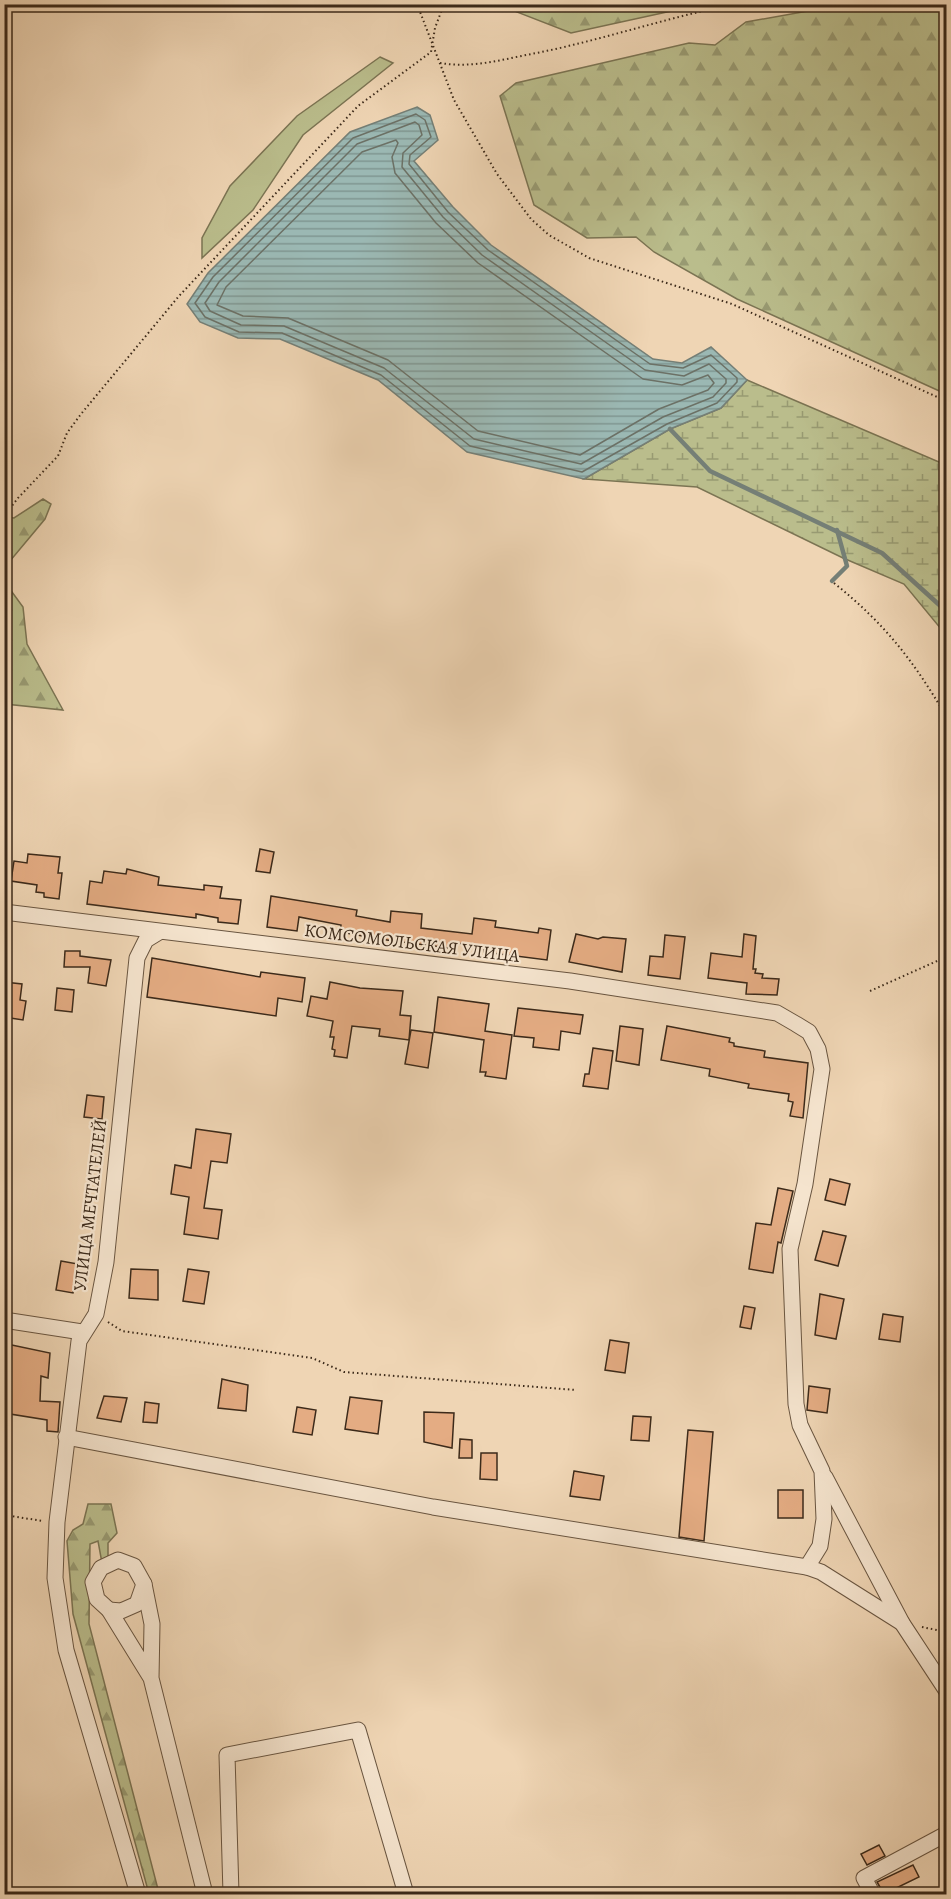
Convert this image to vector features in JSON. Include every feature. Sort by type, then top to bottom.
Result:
[{"type":"street","name":"КОМСОМОЛЬСКАЯ УЛИЦА","points":[[4,912],[570,981],[777,1013],[809,1032],[818,1048],[822,1069],[805,1184],[790,1249],[796,1404],[800,1425],[822,1471]]},
{"type":"street","points":[[116,927],[132,944],[137,958]]},
{"type":"street","points":[[137,958],[146,940],[159,932]]},
{"type":"street","name":"УЛИЦА МЕЧТАТЕЛЕЙ","points":[[137,958],[106,1262],[96,1314],[82,1332],[79,1341],[57,1522],[55,1578],[66,1650],[138,1894]]},
{"type":"street","points":[[4,1320],[82,1332]]},
{"type":"street","points":[[66,1437],[433,1507],[807,1568],[821,1572],[902,1623]]},
{"type":"street","points":[[807,1568],[820,1546],[824,1519],[822,1471]]},
{"type":"street","points":[[822,1471],[902,1623],[946,1690]]},
{"type":"street","points":[[151,1678],[109,1610],[97,1599],[93,1582],[101,1568],[118,1560],[134,1566],[144,1584],[152,1624],[151,1678],[205,1894]]},
{"type":"street","points":[[109,1610],[121,1611],[137,1604],[144,1584]]},
{"type":"street","points":[[231,1894],[227,1755],[358,1730],[406,1894]]},
{"type":"street","points":[[871,1892],[864,1878],[946,1834]]},
{"type":"path","points":[[417,4],[454,100],[497,174],[531,219],[549,235],[589,258],[732,304],[946,401]]},
{"type":"path","points":[[4,516],[58,456],[74,424],[179,296],[358,106],[426,58],[431,52],[444,4]]},
{"type":"path","points":[[440,63],[475,65],[533,54],[598,41],[694,12],[735,4]]},
{"type":"path","points":[[834,583],[869,612],[917,667],[946,716]]},
{"type":"path","points":[[870,991],[946,957]]},
{"type":"path","points":[[96,1314],[122,1331],[312,1358],[344,1372],[576,1390]]},
{"type":"path","points":[[4,1515],[57,1522]]},
{"type":"path","points":[[175,1894],[186,1891],[192,1894]]},
{"type":"green space","points":[[847,4],[946,5],[946,394],[737,299],[654,252],[636,237],[587,238],[534,205],[500,96],[516,83],[689,43],[715,45],[746,22]]},
{"type":"green space","points":[[499,5],[699,5],[571,33]]},
{"type":"green space","points":[[380,57],[393,63],[303,135],[253,210],[202,258],[202,238],[230,186],[297,116]]},
{"type":"green space","points":[[747,380],[946,465],[946,635],[904,584],[843,558],[697,487],[584,479],[670,429],[721,408]]},
{"type":"green space","points":[[43,499],[51,504],[45,519],[5,567],[5,517],[14,518]]},
{"type":"green space","points":[[4,581],[23,607],[27,644],[63,710],[5,704]]},
{"type":"green space","points":[[88,1504],[111,1504],[117,1533],[108,1543],[108,1561],[102,1563],[98,1541],[90,1544],[89,1624],[159,1893],[149,1894],[73,1614],[67,1541],[73,1530],[83,1524]]},
{"type":"water","points":[[417,107],[430,115],[438,140],[414,161],[453,207],[491,245],[653,359],[682,363],[711,347],[747,380],[721,408],[670,429],[584,479],[467,452],[378,380],[280,339],[238,338],[200,322],[187,304],[208,273],[350,132]]},
{"type":"building","points":[[260,849],[274,852],[270,873],[256,871]]},
{"type":"building","points":[[28,854],[60,857],[58,873],[62,873],[59,899],[44,897],[44,893],[36,892],[37,885],[11,881],[14,861],[27,863]]},
{"type":"building","points":[[127,869],[159,877],[158,885],[204,890],[204,885],[222,887],[220,898],[241,900],[238,924],[218,922],[218,918],[196,914],[196,918],[87,904],[90,881],[102,883],[104,871],[126,874]]},
{"type":"building","points":[[271,896],[357,910],[356,916],[390,922],[391,911],[422,914],[421,928],[472,934],[474,918],[496,921],[495,927],[538,933],[539,928],[551,930],[547,960],[484,952],[484,947],[450,942],[449,948],[379,939],[340,932],[341,925],[299,917],[297,931],[267,927]]},
{"type":"building","points":[[576,934],[598,939],[603,937],[626,939],[622,972],[569,962]]},
{"type":"building","points":[[744,934],[756,936],[753,969],[756,969],[755,973],[763,974],[762,978],[779,979],[777,995],[746,994],[747,983],[708,978],[711,953],[742,957]]},
{"type":"building","points":[[665,935],[685,937],[680,979],[648,975],[650,956],[663,957]]},
{"type":"building","points":[[65,951],[80,951],[80,956],[111,960],[106,986],[88,983],[90,967],[64,967]]},
{"type":"building","points":[[152,958],[260,977],[261,972],[305,978],[302,1002],[278,998],[276,1016],[147,997]]},
{"type":"building","points":[[4,982],[22,984],[20,1000],[26,1001],[23,1020],[4,1017]]},
{"type":"building","points":[[330,982],[360,988],[403,991],[400,1015],[411,1016],[409,1040],[379,1036],[380,1029],[352,1026],[347,1058],[334,1056],[335,1050],[332,1049],[334,1037],[330,1037],[333,1021],[307,1016],[311,996],[327,999]]},
{"type":"building","points":[[57,988],[74,990],[72,1012],[55,1010]]},
{"type":"building","points":[[438,997],[489,1004],[485,1031],[512,1035],[506,1079],[485,1076],[486,1072],[480,1072],[484,1040],[434,1032]]},
{"type":"building","points":[[518,1008],[583,1015],[580,1034],[561,1031],[559,1050],[533,1047],[534,1038],[514,1036]]},
{"type":"building","points":[[620,1026],[643,1029],[639,1065],[616,1061]]},
{"type":"building","points":[[667,1026],[730,1038],[729,1042],[734,1043],[734,1046],[765,1051],[764,1057],[808,1063],[803,1118],[790,1116],[793,1102],[788,1101],[789,1094],[748,1088],[749,1084],[709,1076],[710,1069],[661,1060]]},
{"type":"building","points":[[411,1030],[433,1033],[428,1068],[405,1064]]},
{"type":"building","points":[[593,1048],[613,1051],[608,1089],[583,1086],[585,1074],[589,1074]]},
{"type":"building","points":[[87,1095],[104,1097],[102,1119],[84,1117]]},
{"type":"building","points":[[196,1129],[231,1134],[227,1163],[211,1161],[204,1208],[222,1210],[218,1239],[184,1234],[189,1197],[171,1194],[175,1165],[191,1168]]},
{"type":"building","points":[[830,1179],[850,1184],[845,1205],[825,1200]]},
{"type":"building","points":[[778,1188],[793,1191],[781,1243],[778,1242],[773,1273],[749,1269],[756,1223],[771,1225]]},
{"type":"building","points":[[823,1231],[846,1236],[838,1266],[815,1260]]},
{"type":"building","points":[[61,1261],[78,1264],[73,1293],[56,1290]]},
{"type":"building","points":[[131,1269],[158,1270],[158,1300],[129,1298]]},
{"type":"building","points":[[188,1269],[209,1272],[204,1304],[183,1301]]},
{"type":"building","points":[[820,1294],[844,1299],[836,1339],[815,1335]]},
{"type":"building","points":[[744,1306],[755,1308],[751,1329],[740,1327]]},
{"type":"building","points":[[883,1314],[903,1317],[900,1342],[879,1339]]},
{"type":"building","points":[[610,1340],[629,1343],[625,1373],[605,1370]]},
{"type":"building","points":[[7,1344],[50,1353],[48,1378],[41,1376],[40,1401],[60,1402],[58,1432],[47,1431],[47,1420],[4,1413],[4,1390],[9,1390]]},
{"type":"building","points":[[222,1379],[248,1385],[246,1411],[218,1408]]},
{"type":"building","points":[[809,1386],[830,1389],[827,1413],[807,1410]]},
{"type":"building","points":[[104,1396],[127,1398],[121,1422],[97,1418]]},
{"type":"building","points":[[350,1397],[382,1401],[378,1434],[345,1429]]},
{"type":"building","points":[[145,1402],[159,1404],[157,1423],[143,1422]]},
{"type":"building","points":[[297,1407],[316,1410],[312,1435],[293,1432]]},
{"type":"building","points":[[424,1412],[454,1413],[452,1448],[424,1442]]},
{"type":"building","points":[[633,1416],[651,1417],[649,1441],[631,1440]]},
{"type":"building","points":[[688,1430],[713,1432],[704,1541],[679,1537]]},
{"type":"building","points":[[460,1439],[472,1440],[472,1458],[459,1458]]},
{"type":"building","points":[[481,1453],[497,1453],[497,1480],[480,1479]]},
{"type":"building","points":[[574,1471],[604,1476],[600,1500],[570,1496]]},
{"type":"building","points":[[778,1490],[803,1490],[803,1518],[778,1518]]},
{"type":"building","points":[[879,1845],[885,1856],[867,1865],[861,1854]]},
{"type":"building","points":[[913,1865],[919,1877],[884,1894],[877,1882]]},
{"type":"waterway","points":[[670,429],[710,471],[882,553],[946,611]]},
{"type":"waterway","points":[[832,581],[847,566],[837,530]]}]
